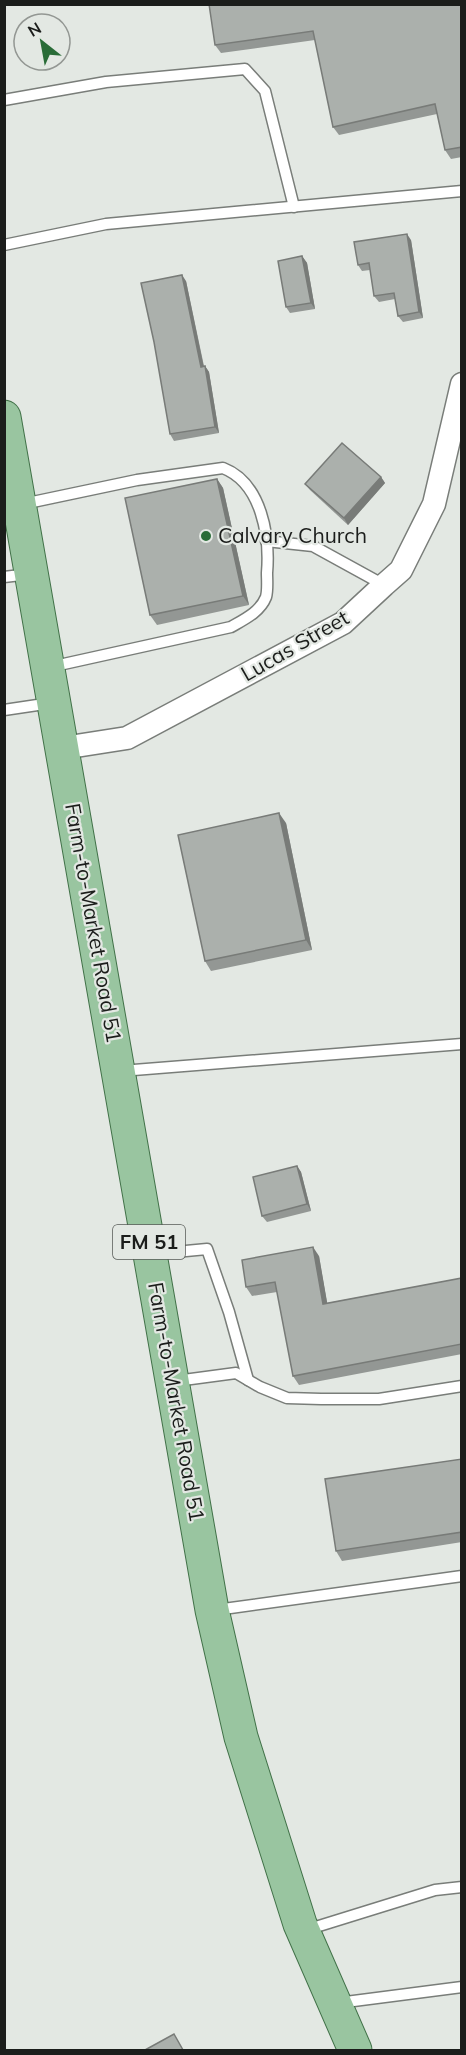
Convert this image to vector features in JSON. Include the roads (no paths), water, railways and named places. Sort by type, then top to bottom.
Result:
[{"type":"main road","name":"Farm-to-Market Road 51","points":[[4,417],[20,505],[18,576],[48,667],[55,702],[212,1610],[241,1737],[303,1931],[355,2050]]},
{"type":"street","name":"Lucas Street","points":[[63,748],[127,738],[342,623],[401,570],[434,504],[462,384]]},
{"type":"lane","points":[[4,100],[106,82],[245,69],[265,91],[294,207]]},
{"type":"lane","points":[[4,245],[106,224],[462,191]]},
{"type":"lane","points":[[20,505],[137,480],[223,468],[234,472],[249,487],[262,519],[269,551],[266,596],[253,615],[231,627],[48,667]]},
{"type":"lane","points":[[266,541],[313,546],[384,585]]},
{"type":"lane","points":[[4,710],[55,702]]},
{"type":"lane","points":[[119,1071],[462,1044]]},
{"type":"lane","points":[[151,1254],[207,1248],[229,1312],[248,1380]]},
{"type":"lane","points":[[172,1381],[236,1373],[260,1387],[287,1398],[379,1399],[462,1386]]},
{"type":"lane","points":[[212,1610],[462,1576]]},
{"type":"lane","points":[[303,1931],[435,1890],[462,1887]]},
{"type":"lane","points":[[335,2004],[462,1987]]},
{"type":"place","name":"Calvary Church","points":[[206,536]]}]
